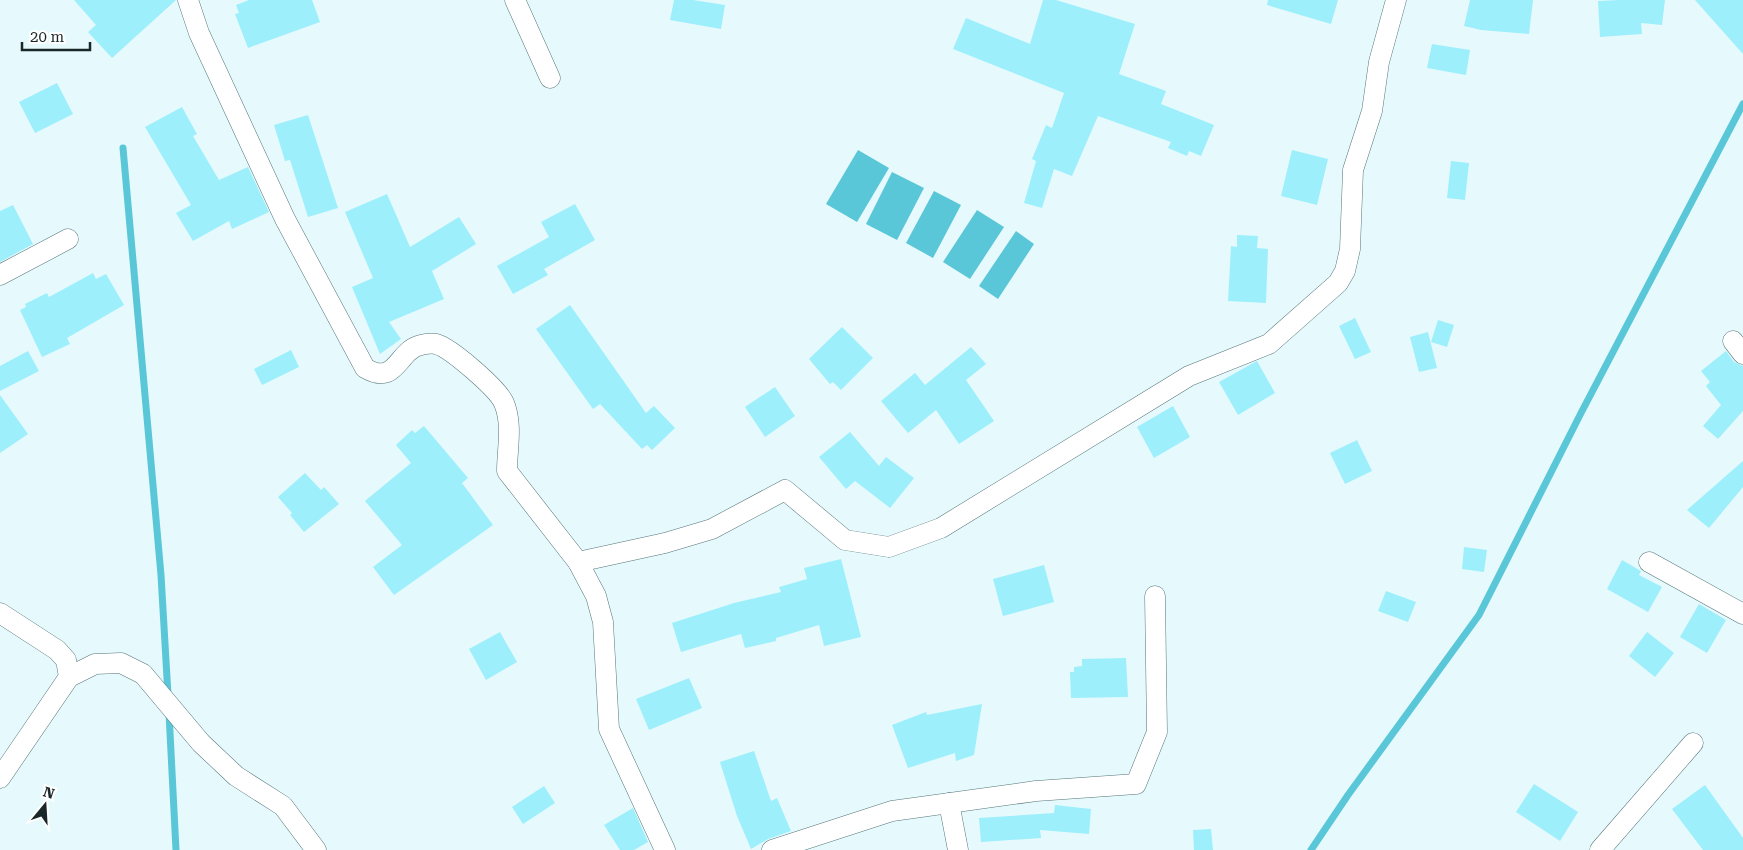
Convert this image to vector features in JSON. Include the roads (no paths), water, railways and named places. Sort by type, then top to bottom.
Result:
[{"type":"street","points":[[188,0],[199,33],[285,219],[364,368],[375,374],[386,374],[419,345],[436,344],[471,366],[503,402],[509,424],[507,471],[578,562],[596,596],[603,622],[609,729],[665,850]]},
{"type":"street","points":[[515,0],[550,78]]},
{"type":"street","points":[[578,562],[665,543],[712,529],[785,490],[845,540],[889,547],[942,528],[1189,376],[1269,344],[1338,283],[1345,271],[1351,239],[1353,170],[1372,111],[1379,62],[1396,0]]},
{"type":"street","points":[[0,275],[68,239]]},
{"type":"street","points":[[1649,562],[1743,614]]},
{"type":"street","points":[[772,850],[892,811],[1036,791],[1136,784],[1157,732],[1156,596]]},
{"type":"street","points":[[0,613],[57,650],[66,660],[69,677]]},
{"type":"street","points":[[0,778],[69,677],[95,664],[121,663],[143,674],[201,743],[236,776],[283,806],[316,850]]},
{"type":"street","points":[[1600,850],[1693,743]]},
{"type":"street","points":[[949,803],[958,850]]},
{"type":"water","points":[[858,150],[889,168],[857,222],[826,204]]},
{"type":"water","points":[[892,172],[924,188],[897,240],[866,224]]},
{"type":"water","points":[[934,191],[961,205],[933,258],[906,243]]},
{"type":"water","points":[[977,210],[1004,227],[970,279],[943,262]]},
{"type":"water","points":[[1016,231],[1034,244],[998,299],[979,286]]},
{"type":"waterway","points":[[1311,850],[1348,795],[1479,615],[1581,413],[1743,104]]},
{"type":"waterway","points":[[123,148],[161,575],[168,695]]},
{"type":"waterway","points":[[169,713],[176,850]]}]
